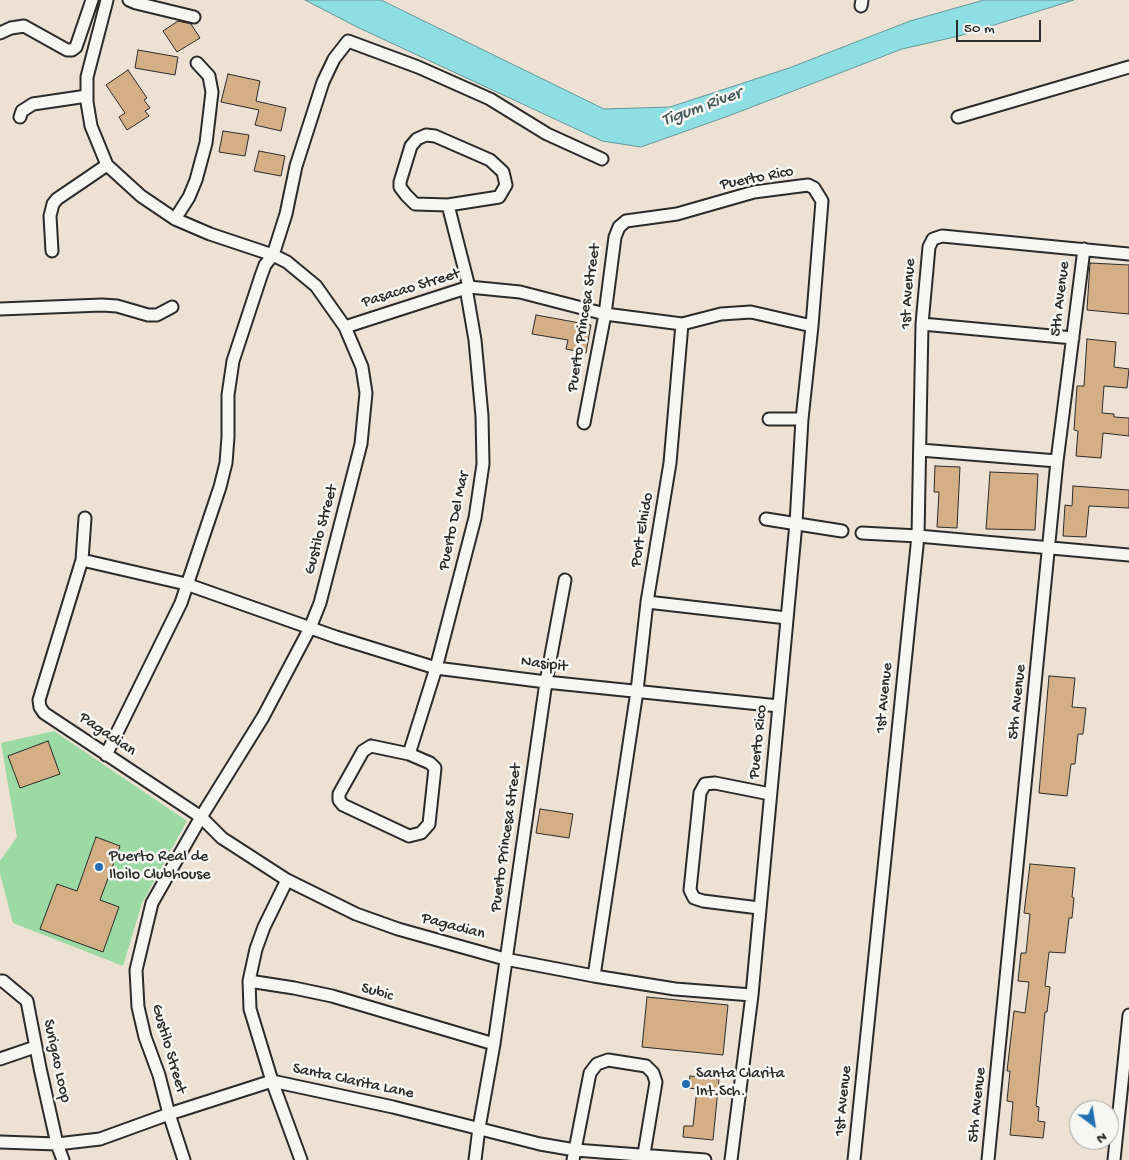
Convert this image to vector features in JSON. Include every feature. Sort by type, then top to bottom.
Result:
[{"type":"street","points":[[0,33],[11,28],[24,26],[67,50],[72,50],[76,47],[92,0]]},
{"type":"street","name":"Gustilo Street","points":[[108,0],[87,77],[87,96],[91,126],[108,165],[141,196],[175,219],[210,234],[273,255],[287,262],[316,286],[345,327],[362,367],[366,393],[361,444],[320,603],[310,628],[263,717],[201,817],[152,903],[136,970],[138,1007],[145,1037],[159,1075],[184,1160]]},
{"type":"street","points":[[130,0],[194,18]]},
{"type":"street","points":[[106,755],[181,603],[220,487],[226,463],[228,395],[233,361],[266,265],[273,255],[286,214],[296,166],[323,82],[334,59],[348,41],[418,67],[490,99],[547,134],[602,159]]},
{"type":"street","points":[[175,219],[189,197],[196,180],[206,143],[212,92],[209,76],[197,62]]},
{"type":"street","points":[[958,117],[1129,67]]},
{"type":"street","points":[[20,117],[22,110],[34,104],[87,96]]},
{"type":"street","points":[[426,135],[435,136],[490,160],[503,172],[506,185],[499,197],[448,205],[415,204],[400,186],[411,146],[417,139],[426,135]]},
{"type":"street","points":[[52,251],[50,216],[53,204],[108,165]]},
{"type":"street","name":"Puerto Rico","points":[[626,221],[677,214],[754,192],[808,185],[814,188],[822,201],[802,419],[796,523],[752,995],[731,1160]]},
{"type":"street","name":"Puerto Del Mar","points":[[409,754],[436,668],[475,518],[483,464],[482,416],[476,350],[467,288],[448,205]]},
{"type":"street","name":"Puerto Princesa Street","points":[[584,423],[605,314],[615,237],[619,227],[626,221]]},
{"type":"street","name":"1st Avenue","points":[[854,1160],[918,536],[922,324],[929,247],[933,239],[942,236],[1084,249]]},
{"type":"street","points":[[1084,249],[1129,254]]},
{"type":"street","name":"5th Avenue","points":[[988,1160],[1057,461],[1084,249]]},
{"type":"street","name":"Pasacao Street","points":[[345,327],[467,288],[520,292],[605,314]]},
{"type":"street","points":[[0,308],[102,305],[117,306],[148,315],[156,315],[172,307]]},
{"type":"street","points":[[605,314],[682,324],[721,314],[751,312],[812,326]]},
{"type":"street","name":"Port Elnido","points":[[594,976],[638,691],[647,602],[670,463],[682,324]]},
{"type":"street","points":[[922,324],[1073,338]]},
{"type":"street","points":[[769,419],[802,419]]},
{"type":"street","points":[[920,450],[1057,461]]},
{"type":"street","name":"Pagadian","points":[[85,518],[82,560],[41,690],[39,700],[40,707],[44,713],[201,817],[222,838],[287,880],[356,914],[398,929],[505,959],[675,989],[752,995]]},
{"type":"street","points":[[766,519],[842,531]]},
{"type":"street","points":[[862,533],[918,536],[1129,555]]},
{"type":"street","points":[[82,560],[186,584],[310,628]]},
{"type":"street","name":"Puerto Princesa Street","points":[[476,1160],[479,1128],[494,1044],[546,682],[566,580]]},
{"type":"street","points":[[647,602],[787,618]]},
{"type":"street","name":"Nasipit","points":[[310,628],[436,668],[546,682],[779,706]]},
{"type":"street","points":[[371,746],[409,754],[430,763],[435,768],[428,824],[421,832],[409,836],[343,805],[339,800],[339,794],[363,751],[371,746]]},
{"type":"street","points":[[759,908],[702,901],[694,898],[690,890],[700,793],[705,784],[715,783],[770,794]]},
{"type":"street","points":[[287,880],[264,927],[256,949],[249,981],[250,1009],[272,1081],[301,1160]]},
{"type":"street","name":"Surigao Loop","points":[[0,981],[3,981],[27,1001],[57,1144],[63,1160]]},
{"type":"street","name":"Subic","points":[[249,981],[332,996],[494,1044]]},
{"type":"street","points":[[1114,1160],[1129,1015]]},
{"type":"street","points":[[0,1059],[36,1047]]},
{"type":"street","points":[[574,1155],[590,1073],[597,1064],[608,1060],[646,1066],[653,1073],[656,1082],[643,1158]]},
{"type":"street","name":"Santa Clarita Lane","points":[[0,1142],[57,1144],[100,1139],[169,1114],[272,1081],[479,1128],[574,1155],[704,1160]]},
{"type":"green space","points":[[54,731],[187,821],[142,903],[123,966],[13,923],[0,874],[0,861],[17,837],[1,743]]},
{"type":"water","name":"Tigum River","points":[[305,0],[381,0],[604,109],[670,107],[789,68],[910,21],[984,0],[1074,0],[959,36],[902,49],[731,115],[641,147],[602,141],[357,27]]},
{"type":"building","points":[[178,21],[191,24],[200,38],[177,52],[163,31]]},
{"type":"building","points":[[138,50],[178,57],[175,75],[135,68]]},
{"type":"building","points":[[128,70],[147,98],[144,100],[150,108],[145,111],[149,116],[127,130],[119,117],[125,113],[106,85]]},
{"type":"building","points":[[228,74],[260,81],[256,101],[286,108],[281,131],[255,125],[259,110],[221,102]]},
{"type":"building","points":[[223,131],[249,135],[245,156],[219,152]]},
{"type":"building","points":[[259,151],[285,156],[281,176],[254,171]]},
{"type":"building","points":[[1090,263],[1129,265],[1129,314],[1087,310]]},
{"type":"building","points":[[536,315],[591,325],[586,353],[566,349],[568,340],[532,334]]},
{"type":"building","points":[[1087,339],[1116,342],[1114,367],[1129,369],[1127,388],[1104,386],[1102,413],[1114,414],[1114,417],[1129,418],[1129,436],[1103,433],[1101,458],[1076,456],[1078,431],[1074,430],[1077,386],[1084,386]]},
{"type":"building","points":[[935,466],[960,467],[957,528],[937,527],[939,492],[934,492]]},
{"type":"building","points":[[990,472],[1038,474],[1035,530],[986,529]]},
{"type":"building","points":[[1073,486],[1129,490],[1129,508],[1089,506],[1086,537],[1063,536],[1065,505],[1072,506]]},
{"type":"building","points":[[1049,676],[1075,678],[1072,707],[1086,708],[1083,734],[1078,734],[1075,764],[1071,764],[1067,796],[1039,793]]},
{"type":"building","points":[[48,741],[60,774],[20,788],[8,756]]},
{"type":"building","points":[[540,809],[573,814],[569,838],[536,833]]},
{"type":"building","points":[[96,837],[120,846],[100,900],[119,907],[103,952],[40,929],[57,884],[77,891]]},
{"type":"building","points":[[1030,864],[1075,868],[1072,918],[1069,918],[1065,953],[1049,952],[1045,986],[1050,987],[1047,1012],[1045,1012],[1036,1106],[1039,1107],[1038,1121],[1045,1122],[1043,1138],[1010,1135],[1013,1102],[1007,1101],[1010,1071],[1007,1071],[1014,1011],[1025,1013],[1029,982],[1018,981],[1021,953],[1026,953],[1030,914],[1024,913]]},
{"type":"building","points":[[647,997],[728,1005],[723,1055],[642,1047]]},
{"type":"building","points":[[690,1076],[719,1079],[713,1140],[683,1137],[684,1126],[693,1126],[697,1089],[688,1088]]},
{"type":"place","name":"Puerto Real de Iloilo Clubhouse","points":[[99,867]]},
{"type":"place","name":"Santa Clarita Int.Sch.","points":[[686,1084]]}]
